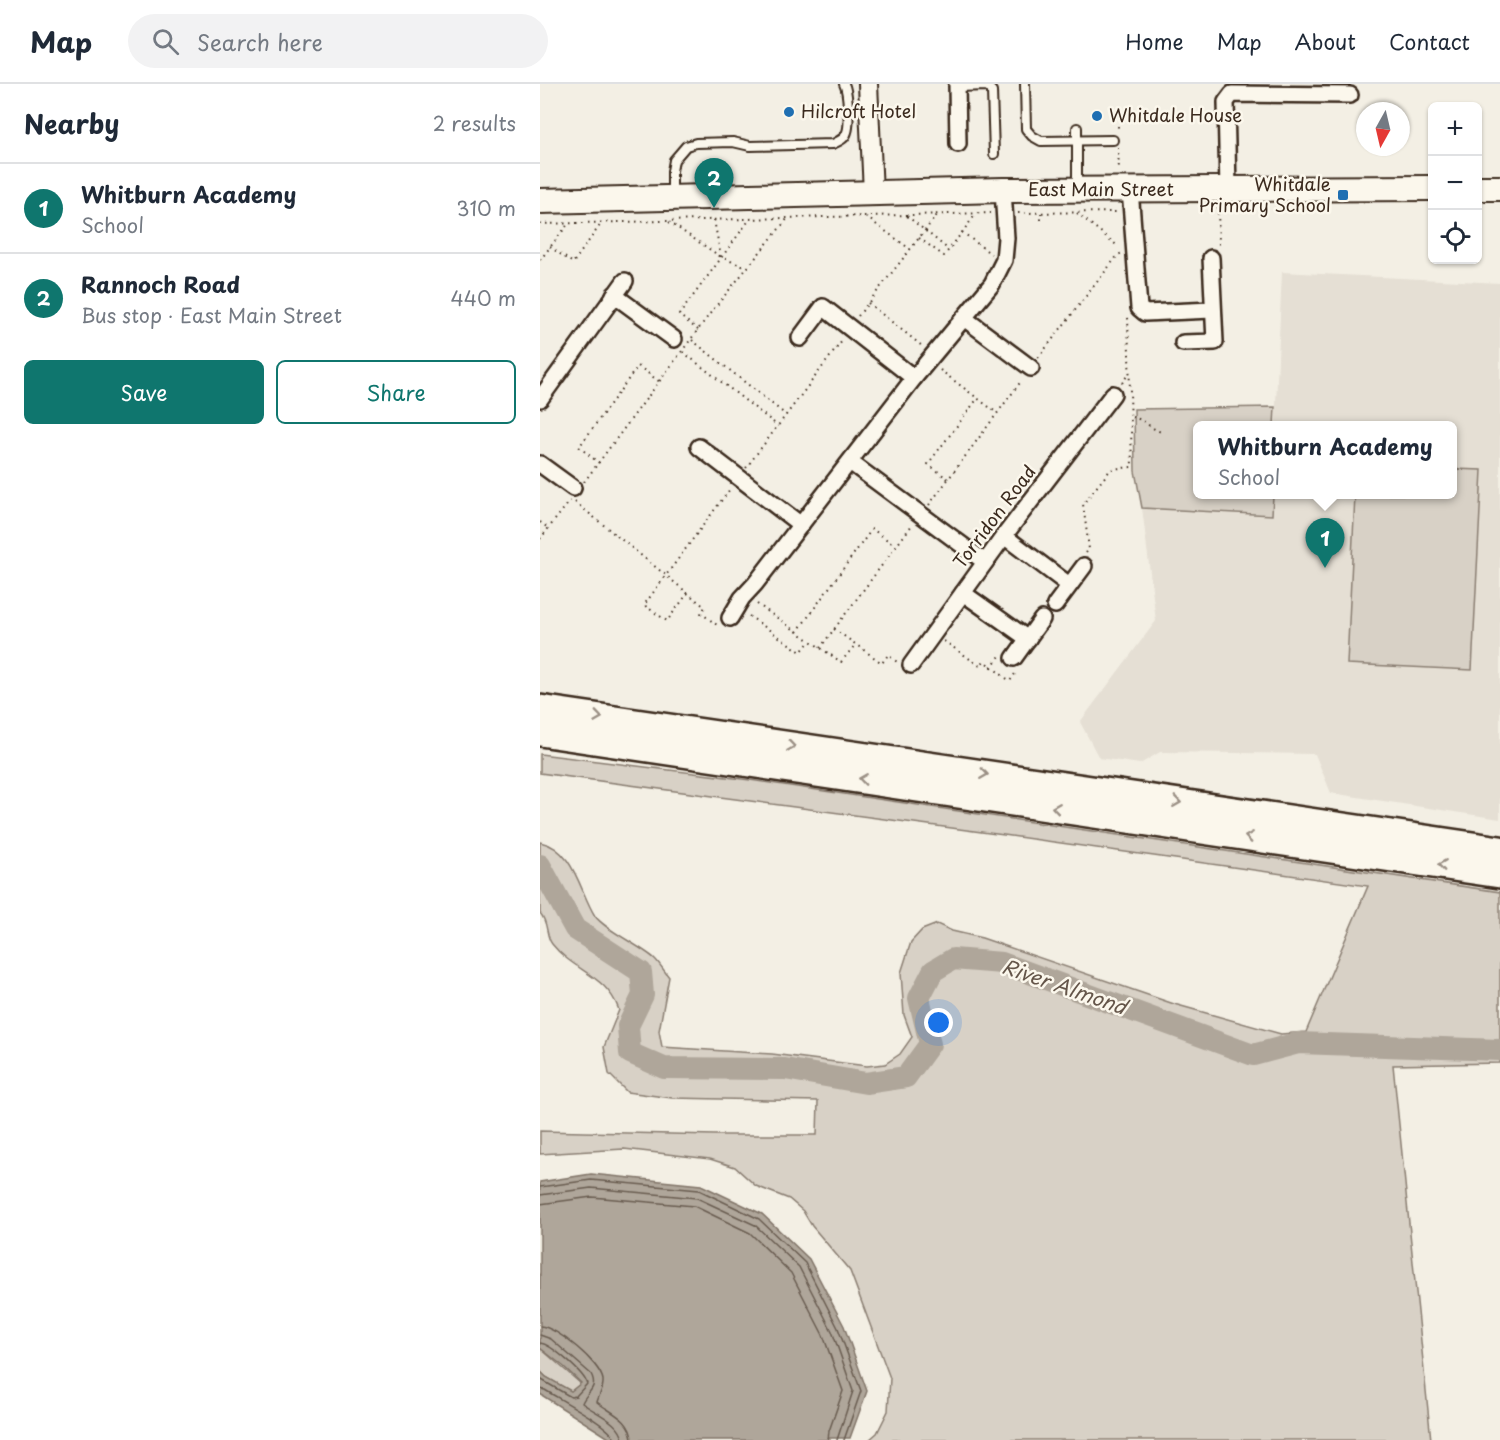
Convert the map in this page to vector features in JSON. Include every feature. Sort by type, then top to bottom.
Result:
[{"type":"highway","points":[[540,709],[1500,850]]},
{"type":"highway","points":[[540,732],[1500,874]]},
{"type":"main road","name":"East Main Street","points":[[540,201],[805,194],[872,189],[1004,202],[1077,190],[1127,197],[1223,189],[1428,188]]},
{"type":"main road","points":[[1482,188],[1500,188]]},
{"type":"street","points":[[868,86],[872,189]]},
{"type":"street","points":[[957,86],[958,144]]},
{"type":"street","points":[[1223,189],[1226,102],[1232,94],[1350,95]]},
{"type":"street","points":[[1127,197],[1139,308],[1145,312],[1212,310]]},
{"type":"street","points":[[737,607],[914,378],[992,284],[1002,262],[1006,238],[1004,202]]},
{"type":"street","points":[[1183,343],[1215,342],[1211,258]]},
{"type":"street","points":[[542,394],[625,281]]},
{"type":"street","points":[[614,296],[679,345]]},
{"type":"street","points":[[800,338],[823,307],[914,378]]},
{"type":"street","points":[[964,318],[1031,368]]},
{"type":"street","name":"Torridon Road","points":[[911,665],[1004,536],[1113,394]]},
{"type":"street","points":[[699,447],[801,525]]},
{"type":"street","points":[[850,462],[985,562]]},
{"type":"street","points":[[540,464],[573,492]]},
{"type":"street","points":[[1004,536],[1069,585]]},
{"type":"street","points":[[1055,605],[1084,566]]},
{"type":"street","points":[[963,593],[1028,639]]},
{"type":"street","points":[[1018,661],[1028,639],[1042,619]]},
{"type":"lane","points":[[1025,84],[1026,129],[1032,136],[1041,141],[1113,140]]},
{"type":"lane","points":[[672,198],[674,160],[686,146],[696,142],[733,141],[750,146],[832,144],[842,140],[848,132],[846,87],[868,86]]},
{"type":"lane","points":[[957,86],[987,86],[992,91],[994,154]]},
{"type":"lane","points":[[1077,128],[1077,190]]},
{"type":"path","points":[[540,224],[976,214],[1004,202],[1041,213],[1127,197],[1118,126]]},
{"type":"path","points":[[1211,258],[1219,250],[1223,189]]},
{"type":"path","points":[[1041,213],[1041,220]]},
{"type":"path","points":[[920,238],[944,256],[976,214]]},
{"type":"path","points":[[852,328],[854,320],[937,215]]},
{"type":"path","points":[[866,216],[910,249]]},
{"type":"path","points":[[907,216],[949,250]]},
{"type":"path","points":[[540,539],[573,492],[599,463],[660,382],[679,345],[692,340],[788,218]]},
{"type":"path","points":[[699,330],[679,315],[750,219]]},
{"type":"path","points":[[714,220],[722,257]]},
{"type":"path","points":[[669,221],[722,257],[747,268]]},
{"type":"path","points":[[550,247],[573,263],[601,223]]},
{"type":"path","points":[[540,260],[569,224]]},
{"type":"path","points":[[962,232],[1002,262]]},
{"type":"path","points":[[868,303],[998,413]]},
{"type":"path","points":[[1084,566],[1080,563],[1089,549],[1083,504],[1111,469],[1132,467],[1127,311]]},
{"type":"path","points":[[692,340],[786,415]]},
{"type":"path","points":[[679,345],[778,426]]},
{"type":"path","points":[[599,463],[579,447],[638,366],[660,382]]},
{"type":"path","points":[[948,479],[928,464],[978,398]]},
{"type":"path","points":[[1131,417],[1164,433]]},
{"type":"path","points":[[573,492],[574,502],[705,607],[700,613],[717,626],[737,607]]},
{"type":"path","points":[[820,648],[920,514]]},
{"type":"path","points":[[540,522],[548,528]]},
{"type":"path","points":[[797,632],[872,529],[896,546]]},
{"type":"path","points":[[737,607],[797,632],[841,662],[856,644]]},
{"type":"path","points":[[737,607],[801,652],[810,641]]},
{"type":"path","points":[[834,629],[882,663],[888,655],[901,664],[911,665]]},
{"type":"path","points":[[934,633],[980,666],[984,661],[1010,681],[1018,661]]},
{"type":"shaded area","points":[[1282,272],[1500,283],[1500,819],[1331,793],[1315,754],[1160,752],[1140,764],[1099,758],[1080,722],[1156,621],[1142,508],[1272,514],[1273,499],[1457,499],[1457,421],[1275,421]]},
{"type":"shaded area","points":[[1275,407],[1274,421],[1193,421],[1193,499],[1273,499],[1272,515],[1142,508],[1135,471],[1134,409]]},
{"type":"shaded area","points":[[1457,469],[1482,470],[1472,670],[1347,664],[1355,499],[1457,499]]},
{"type":"shaded area","points":[[540,754],[750,780],[1500,892],[1500,1063],[1393,1065],[1431,1440],[869,1440],[877,1433],[888,1411],[890,1378],[850,1271],[812,1226],[803,1211],[789,1199],[756,1186],[735,1167],[710,1159],[624,1149],[540,1154],[540,1131],[817,1135],[818,1101],[672,1098],[627,1092],[609,1074],[604,1047],[619,1010],[613,998],[598,981],[561,953],[548,937],[545,921],[540,913],[540,842],[561,853],[568,862],[595,916],[649,954],[669,977],[659,1031],[662,1047],[772,1054],[867,1066],[885,1064],[900,1054],[912,1037],[904,1015],[901,973],[911,942],[922,930],[937,924],[952,931],[982,938],[1174,1004],[1281,1034],[1306,1032],[1368,886],[540,773]]},
{"type":"shaded area","points":[[540,1348],[581,1384],[571,1392],[546,1377],[540,1371]]},
{"type":"water","points":[[591,1174],[701,1185],[762,1214],[809,1259],[844,1326],[867,1391],[850,1438],[828,1438],[827,1440],[612,1440],[540,1394],[540,1371],[571,1391],[581,1383],[540,1348],[540,1182]]},
{"type":"waterway","name":"River Almond","points":[[540,865],[575,929],[641,972],[643,995],[628,1026],[630,1053],[664,1068],[785,1069],[866,1083],[906,1077],[930,1044],[919,998],[933,971],[953,959],[1002,963],[1253,1055],[1298,1043],[1500,1050]]},
{"type":"place","name":"Hilcroft Hotel","points":[[789,112]]},
{"type":"place","name":"Whitdale House","points":[[1097,116]]},
{"type":"place","name":"Whitdale Primary School","points":[[1343,195]]},
{"type":"place","name":"Rannoch Road","points":[[714,208]]},
{"type":"place","name":"Whitburn Academy","points":[[1325,568]]}]
